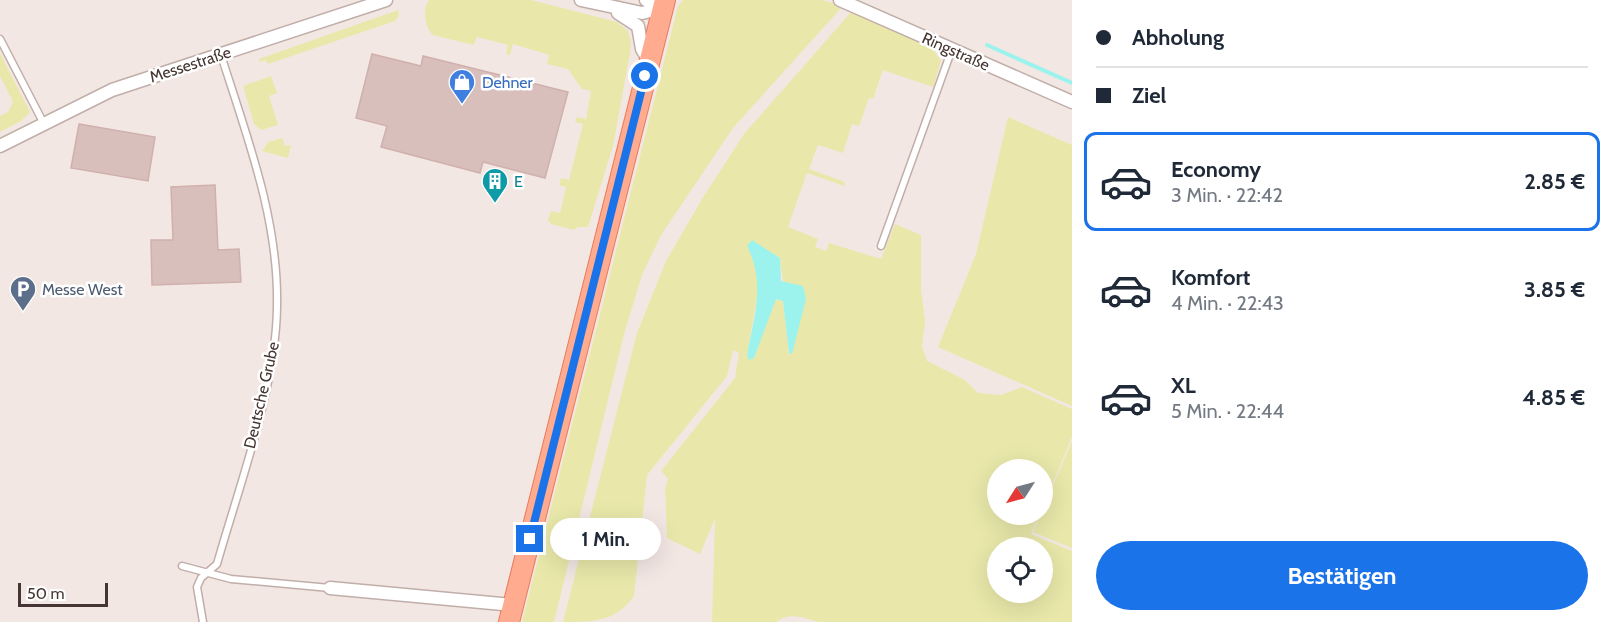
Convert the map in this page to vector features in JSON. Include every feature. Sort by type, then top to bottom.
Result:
[{"type":"main road","points":[[511,613],[649,61],[658,3]]},
{"type":"street","name":"Messestraße","points":[[0,146],[43,122],[112,90],[386,0]]},
{"type":"street","points":[[581,0],[642,13],[658,3]]},
{"type":"street","name":"Ringstraße","points":[[840,0],[1072,102]]},
{"type":"street","points":[[607,6],[638,26],[642,49],[649,61]]},
{"type":"street","points":[[330,588],[511,613]]},
{"type":"lane","points":[[0,39],[43,122]]},
{"type":"lane","points":[[881,246],[952,49]]},
{"type":"lane","name":"Deutsche Grube","points":[[203,622],[197,587],[201,578],[217,564],[265,394],[274,350],[278,306],[272,243],[262,186],[221,55]]},
{"type":"lane","points":[[182,566],[231,579],[330,588]]},
{"type":"shaded area","points":[[429,0],[531,0],[617,22],[628,31],[631,42],[630,53],[613,146],[588,227],[578,227],[574,230],[551,224],[548,220],[551,211],[560,213],[566,187],[559,185],[561,178],[569,180],[583,124],[575,122],[577,117],[586,119],[591,91],[582,89],[568,69],[547,64],[549,55],[513,44],[510,55],[506,54],[508,45],[477,37],[474,45],[433,35],[425,18]]},
{"type":"shaded area","points":[[683,0],[822,0],[843,6],[733,128],[661,235],[642,275],[624,334],[554,622],[522,622],[678,6]]},
{"type":"shaded area","points":[[398,10],[399,15],[395,21],[268,64],[266,60],[260,62],[259,59]]},
{"type":"shaded area","points":[[852,11],[930,45],[941,61],[933,87],[883,70],[873,99],[869,98],[859,126],[852,124],[843,153],[818,145],[809,169],[845,182],[844,186],[807,173],[788,227],[818,239],[815,247],[826,251],[829,243],[881,259],[895,224],[921,235],[921,289],[925,321],[922,347],[927,361],[965,380],[978,393],[1001,395],[1022,387],[1072,409],[1072,437],[1053,483],[1053,459],[987,459],[987,525],[1035,525],[1031,534],[1038,537],[987,537],[987,603],[1053,603],[1053,543],[1072,551],[1072,622],[818,622],[791,616],[776,622],[712,622],[715,518],[700,554],[667,538],[665,488],[668,479],[661,471],[735,378],[739,353],[733,350],[727,376],[647,475],[634,596],[627,605],[612,616],[594,621],[563,622],[637,333],[666,261],[744,134]],"holes":[[[761,247],[780,258],[792,354],[789,353],[783,301],[775,299],[754,358],[747,355],[758,293],[756,264]]]},
{"type":"shaded area","points":[[0,53],[30,112],[21,121],[0,132],[0,116],[8,112],[13,102],[0,76]]},
{"type":"shaded area","points":[[271,76],[277,93],[269,96],[278,125],[261,130],[254,124],[243,86]]},
{"type":"shaded area","points":[[1008,117],[1072,145],[1072,406],[938,347],[976,254]]},
{"type":"shaded area","points":[[282,138],[285,146],[291,145],[288,158],[262,151],[268,142]]},
{"type":"shaded area","points":[[1072,441],[1072,548],[1053,540],[1053,537],[1045,537],[1033,532],[1036,525],[1053,525],[1053,485]]},
{"type":"water","points":[[752,240],[780,258],[781,281],[803,286],[806,299],[792,354],[789,353],[783,301],[776,299],[754,358],[749,360],[747,355],[757,300],[756,274],[747,246]]},
{"type":"building","name":"Dehner","points":[[372,54],[421,66],[423,56],[568,92],[545,178],[483,162],[480,173],[381,147],[387,126],[356,118]]},
{"type":"building","points":[[79,124],[155,137],[148,181],[71,168]]},
{"type":"building","points":[[215,185],[218,250],[239,249],[241,282],[152,285],[151,240],[173,240],[171,187]]},
{"type":"waterway","points":[[987,45],[1072,83]]},
{"type":"place","name":"Dehner","points":[[462,105]]},
{"type":"place","name":"E","points":[[495,204]]},
{"type":"place","name":"Messe West","points":[[23,312]]},
{"type":"route","points":[[530,539],[626,162],[645,76]]}]
